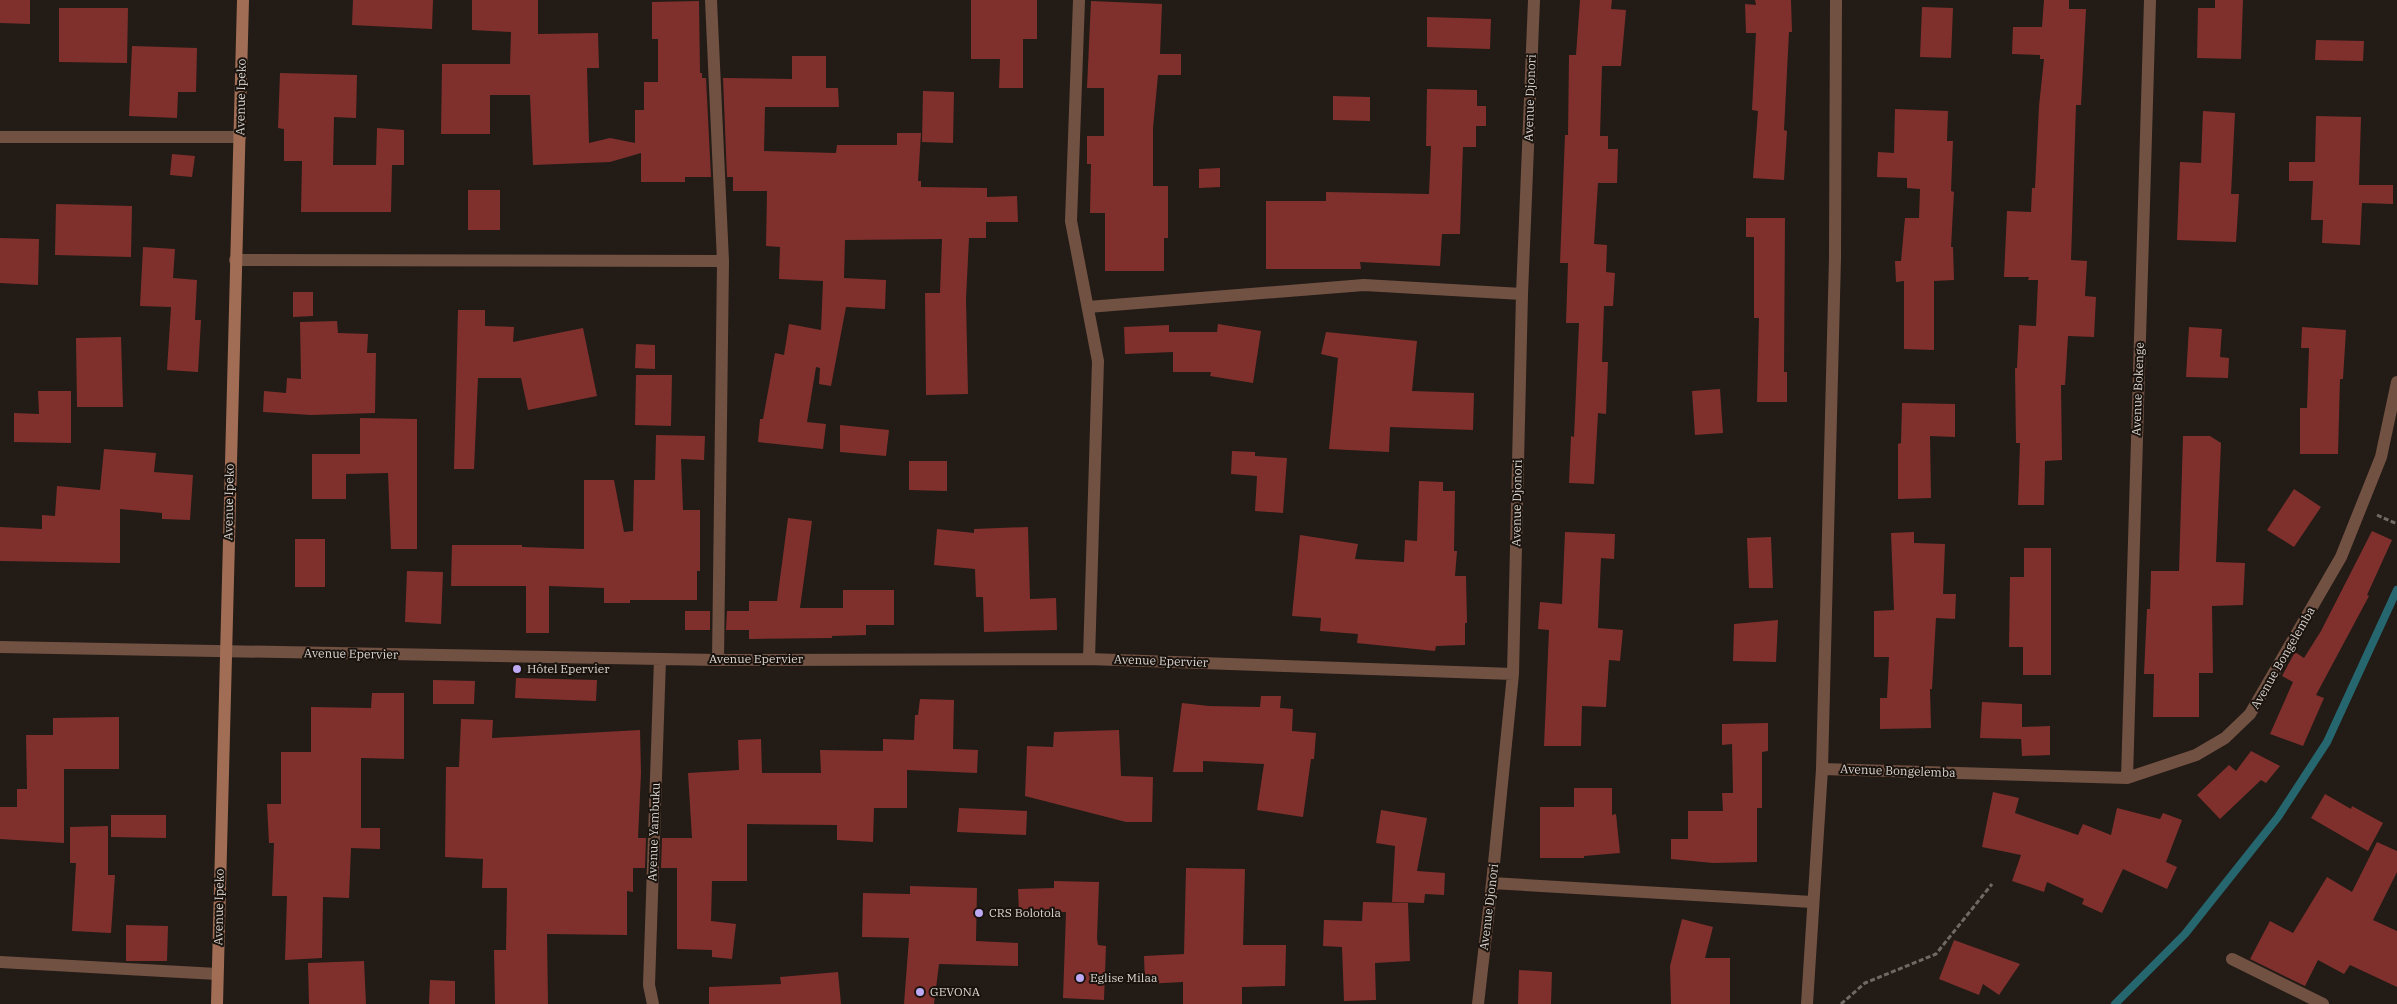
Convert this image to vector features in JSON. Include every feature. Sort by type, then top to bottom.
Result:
[{"type":"street","name":"Avenue Ipeko","points":[[217,1004],[243,0]]},
{"type":"street","points":[[711,0],[723,260],[718,660]]},
{"type":"street","points":[[1078,0],[1071,221],[1098,361],[1089,658]]},
{"type":"street","name":"Avenue Djonori","points":[[1478,1004],[1513,674],[1522,294],[1534,0]]},
{"type":"street","points":[[1806,1004],[1822,769],[1835,258],[1836,0]]},
{"type":"street","name":"Avenue Bokenge","points":[[2127,778],[2150,0]]},
{"type":"street","points":[[0,137],[240,137]]},
{"type":"street","points":[[235,260],[723,260]]},
{"type":"street","points":[[1088,307],[1364,285],[1522,294]]},
{"type":"street","name":"Avenue Bongelemba","points":[[1822,769],[2127,778],[2196,755],[2225,738],[2250,714],[2342,557],[2381,457],[2397,382]]},
{"type":"street","name":"Avenue Epervier","points":[[0,647],[718,660],[1089,658],[1513,674]]},
{"type":"street","name":"Avenue Yambuku","points":[[653,1004],[649,985],[660,658]]},
{"type":"street","points":[[1492,883],[1812,902]]},
{"type":"street","points":[[2232,959],[2323,1004]]},
{"type":"street","points":[[0,962],[218,974]]},
{"type":"path","points":[[1841,1004],[1865,983],[1936,954],[1992,884]]},
{"type":"building","points":[[0,0],[30,0],[30,24],[0,23]]},
{"type":"building","points":[[353,0],[433,0],[432,29],[352,25]]},
{"type":"building","points":[[472,0],[538,0],[538,34],[598,33],[599,68],[587,68],[589,143],[610,138],[635,143],[635,110],[644,110],[644,82],[658,82],[658,39],[652,39],[652,2],[699,1],[700,73],[702,73],[702,78],[706,78],[711,177],[685,177],[685,182],[641,182],[641,153],[610,162],[533,165],[530,95],[490,95],[490,134],[441,134],[442,64],[510,64],[511,32],[472,30]]},
{"type":"building","points":[[971,0],[1037,0],[1037,39],[1023,39],[1023,88],[999,88],[1000,59],[971,59]]},
{"type":"building","points":[[1580,0],[1612,0],[1611,9],[1626,10],[1621,66],[1602,66],[1600,136],[1608,136],[1608,149],[1618,149],[1617,183],[1598,183],[1594,244],[1607,245],[1606,272],[1615,273],[1613,306],[1604,306],[1602,362],[1608,362],[1606,414],[1598,413],[1594,484],[1569,483],[1571,436],[1574,437],[1579,323],[1566,323],[1568,263],[1560,263],[1565,135],[1568,135],[1569,55],[1576,55]]},
{"type":"building","points":[[1755,0],[1791,0],[1792,32],[1789,32],[1784,130],[1787,131],[1784,180],[1753,178],[1758,111],[1752,110],[1756,33],[1746,33],[1745,4],[1756,5]]},
{"type":"building","points":[[2044,0],[2069,0],[2069,9],[2086,9],[2081,105],[2076,105],[2071,260],[2087,261],[2085,296],[2096,297],[2094,337],[2068,336],[2065,385],[2061,385],[2062,460],[2045,461],[2044,505],[2018,505],[2020,443],[2016,443],[2015,368],[2017,368],[2019,325],[2036,326],[2038,280],[2028,280],[2029,277],[2004,277],[2007,211],[2031,212],[2032,188],[2035,188],[2039,106],[2044,59],[2040,59],[2040,55],[2012,54],[2013,27],[2042,27]]},
{"type":"building","points":[[2215,0],[2243,0],[2241,59],[2197,58],[2198,8],[2215,8]]},
{"type":"building","points":[[1091,1],[1162,4],[1160,54],[1181,54],[1181,75],[1158,75],[1153,128],[1153,186],[1168,186],[1168,238],[1164,238],[1164,271],[1105,271],[1105,213],[1090,213],[1091,164],[1087,164],[1087,136],[1104,136],[1104,88],[1087,88]]},
{"type":"building","points":[[1922,7],[1953,8],[1951,58],[1920,57]]},
{"type":"building","points":[[59,8],[128,8],[127,63],[59,62]]},
{"type":"building","points":[[1427,17],[1491,19],[1490,49],[1427,47]]},
{"type":"building","points":[[2316,40],[2364,41],[2363,61],[2315,60]]},
{"type":"building","points":[[132,46],[197,48],[196,92],[178,92],[177,118],[129,116]]},
{"type":"building","points":[[792,56],[826,56],[826,88],[838,88],[839,107],[765,107],[764,151],[836,153],[837,145],[897,145],[897,133],[921,133],[918,181],[921,181],[921,187],[987,188],[987,197],[1017,196],[1018,222],[986,222],[986,238],[969,238],[966,299],[968,394],[926,395],[925,293],[940,293],[942,239],[845,240],[844,278],[886,280],[885,309],[846,307],[831,386],[819,384],[820,368],[816,367],[807,422],[826,424],[823,449],[758,442],[760,419],[763,419],[775,353],[784,355],[789,324],[821,330],[823,281],[779,279],[780,247],[766,246],[767,191],[733,191],[733,177],[727,177],[723,78],[792,79]]},
{"type":"building","points":[[280,73],[357,75],[356,118],[334,117],[333,165],[376,165],[377,128],[404,130],[404,165],[392,165],[391,212],[301,212],[302,161],[284,161],[284,129],[278,128]]},
{"type":"building","points":[[1427,89],[1477,90],[1477,106],[1486,106],[1486,126],[1476,126],[1476,147],[1463,147],[1460,234],[1442,234],[1440,266],[1360,262],[1361,269],[1266,269],[1266,201],[1326,201],[1326,192],[1429,194],[1431,146],[1426,146]]},
{"type":"building","points":[[923,91],[954,92],[953,143],[922,142]]},
{"type":"building","points":[[1333,96],[1370,97],[1370,121],[1333,120]]},
{"type":"building","points":[[1895,109],[1948,111],[1947,141],[1953,141],[1951,191],[1954,192],[1951,247],[1953,247],[1954,280],[1934,281],[1934,350],[1904,349],[1904,281],[1896,282],[1895,261],[1901,261],[1905,218],[1919,218],[1920,189],[1907,188],[1907,178],[1877,177],[1878,152],[1894,153]]},
{"type":"building","points":[[2203,111],[2235,113],[2231,194],[2239,194],[2236,242],[2177,240],[2180,162],[2201,163]]},
{"type":"building","points":[[2316,116],[2361,117],[2359,185],[2393,185],[2393,204],[2362,203],[2360,245],[2322,243],[2323,220],[2311,220],[2313,181],[2289,181],[2289,162],[2315,162]]},
{"type":"building","points":[[172,154],[195,156],[192,177],[170,175]]},
{"type":"building","points":[[1220,168],[1220,187],[1199,188],[1199,169]]},
{"type":"building","points":[[468,190],[500,190],[500,230],[468,230]]},
{"type":"building","points":[[56,204],[132,206],[131,257],[55,255]]},
{"type":"building","points":[[1746,218],[1785,218],[1784,372],[1787,372],[1787,402],[1757,402],[1759,318],[1754,318],[1754,237],[1746,237]]},
{"type":"building","points":[[0,238],[39,239],[38,285],[0,283]]},
{"type":"building","points":[[143,247],[175,249],[173,278],[197,280],[195,320],[201,320],[198,372],[167,370],[171,307],[140,306]]},
{"type":"building","points":[[293,292],[313,292],[313,316],[293,317]]},
{"type":"building","points":[[458,310],[485,310],[485,326],[514,327],[513,342],[583,328],[597,396],[528,410],[521,378],[478,378],[474,469],[454,469]]},
{"type":"building","points":[[337,321],[338,333],[368,334],[367,353],[376,353],[375,413],[311,415],[263,412],[264,391],[286,393],[287,378],[301,379],[300,322]]},
{"type":"building","points":[[1218,324],[1261,331],[1253,383],[1210,376],[1211,372],[1173,372],[1173,352],[1125,354],[1124,327],[1169,325],[1169,332],[1217,332]]},
{"type":"building","points":[[2189,327],[2222,329],[2220,357],[2229,358],[2228,378],[2186,377]]},
{"type":"building","points":[[2302,327],[2346,330],[2343,379],[2340,379],[2338,454],[2300,454],[2300,408],[2307,408],[2309,348],[2301,348]]},
{"type":"building","points":[[1326,332],[1417,341],[1412,391],[1474,393],[1473,430],[1390,427],[1389,452],[1329,449],[1338,358],[1321,354]]},
{"type":"building","points":[[121,337],[123,407],[77,407],[76,338]]},
{"type":"building","points":[[636,344],[655,345],[655,369],[635,368]]},
{"type":"building","points":[[636,375],[672,375],[671,426],[635,425]]},
{"type":"building","points":[[1720,389],[1723,433],[1695,435],[1692,391]]},
{"type":"building","points":[[38,391],[71,391],[71,443],[14,442],[14,413],[39,414]]},
{"type":"building","points":[[1902,403],[1955,404],[1955,437],[1930,436],[1931,498],[1898,499],[1898,444],[1901,443]]},
{"type":"building","points":[[360,418],[417,419],[417,549],[391,549],[388,473],[346,474],[346,499],[312,499],[312,454],[360,454]]},
{"type":"building","points":[[840,425],[889,430],[886,456],[840,452]]},
{"type":"building","points":[[656,435],[705,436],[704,460],[681,459],[683,510],[700,510],[700,571],[697,571],[697,600],[630,600],[630,603],[604,603],[604,588],[549,586],[549,633],[526,633],[526,586],[451,586],[452,545],[522,545],[522,547],[584,549],[584,480],[614,480],[624,532],[633,531],[634,480],[655,480]]},
{"type":"building","points":[[2183,436],[2210,436],[2221,443],[2216,562],[2245,563],[2243,605],[2212,606],[2213,673],[2199,673],[2199,717],[2153,717],[2154,674],[2144,674],[2147,609],[2150,609],[2151,571],[2179,571]]},
{"type":"building","points":[[104,449],[156,453],[154,472],[193,475],[190,520],[162,519],[162,513],[120,509],[120,563],[0,561],[0,527],[42,529],[42,515],[55,516],[57,486],[100,490]]},
{"type":"building","points":[[1232,451],[1255,452],[1255,456],[1287,458],[1283,513],[1255,511],[1257,476],[1231,474]]},
{"type":"building","points":[[909,461],[947,461],[947,491],[909,490]]},
{"type":"building","points":[[1419,481],[1443,482],[1443,491],[1455,491],[1454,551],[1457,551],[1455,576],[1466,576],[1467,623],[1465,623],[1465,645],[1436,646],[1435,651],[1357,643],[1358,634],[1320,631],[1321,618],[1292,616],[1300,535],[1358,544],[1355,559],[1404,562],[1405,540],[1417,541]]},
{"type":"building","points":[[2294,489],[2321,507],[2294,547],[2267,530]]},
{"type":"building","points":[[788,518],[812,521],[800,608],[843,608],[843,590],[894,590],[894,625],[866,625],[866,635],[832,636],[832,638],[749,639],[749,630],[726,630],[727,611],[749,611],[749,601],[777,601]]},
{"type":"building","points":[[1028,527],[1030,599],[1056,598],[1057,630],[984,632],[983,597],[976,597],[975,569],[934,565],[937,529],[974,533],[974,529]]},
{"type":"building","points":[[2372,531],[2392,540],[2367,595],[2369,596],[2316,695],[2324,698],[2303,746],[2270,734],[2293,682],[2282,676],[2295,652],[2304,658],[2321,631]]},
{"type":"building","points":[[1565,532],[1615,534],[1614,559],[1601,558],[1598,628],[1623,630],[1620,661],[1609,660],[1606,707],[1582,706],[1581,746],[1544,746],[1549,630],[1538,629],[1540,602],[1562,604]]},
{"type":"building","points":[[1914,532],[1914,543],[1945,544],[1943,594],[1956,594],[1955,619],[1936,618],[1932,689],[1930,689],[1931,728],[1880,729],[1880,698],[1887,698],[1889,657],[1874,657],[1874,611],[1894,610],[1891,533]]},
{"type":"building","points":[[1771,537],[1773,588],[1749,588],[1747,538]]},
{"type":"building","points":[[295,539],[325,539],[325,587],[295,587]]},
{"type":"building","points":[[2024,548],[2051,548],[2051,675],[2023,675],[2023,647],[2009,647],[2010,577],[2024,577]]},
{"type":"building","points":[[407,571],[443,572],[441,624],[405,622]]},
{"type":"building","points":[[685,611],[710,611],[710,630],[685,630]]},
{"type":"building","points":[[1778,620],[1776,662],[1733,661],[1734,624]]},
{"type":"building","points":[[516,678],[597,680],[596,701],[515,698]]},
{"type":"building","points":[[433,680],[475,681],[474,704],[433,704]]},
{"type":"building","points":[[372,693],[404,693],[404,759],[361,758],[361,828],[380,828],[380,849],[351,848],[349,898],[323,897],[322,958],[285,960],[287,896],[272,896],[274,843],[269,843],[267,804],[281,804],[281,752],[311,752],[311,707],[371,708]]},
{"type":"building","points":[[1261,696],[1281,696],[1280,708],[1293,709],[1292,731],[1316,733],[1314,759],[1311,759],[1303,817],[1257,810],[1264,764],[1203,761],[1203,772],[1173,772],[1182,703],[1209,706],[1260,707]]},
{"type":"building","points":[[920,699],[954,700],[953,749],[978,750],[977,773],[907,770],[907,808],[874,808],[873,842],[837,840],[837,825],[747,824],[747,881],[712,881],[711,921],[736,924],[732,959],[712,957],[712,950],[677,949],[677,868],[661,868],[662,838],[692,838],[688,773],[739,770],[738,740],[761,739],[762,773],[821,773],[820,750],[883,751],[883,739],[914,740],[915,715],[918,715]]},
{"type":"building","points":[[1982,702],[2022,704],[2022,727],[2050,726],[2050,755],[2022,756],[2021,737],[2021,739],[1980,738]]},
{"type":"building","points":[[119,717],[119,769],[64,769],[64,843],[0,839],[0,807],[17,807],[17,789],[27,789],[26,735],[53,735],[53,718]]},
{"type":"building","points":[[461,719],[493,720],[492,738],[640,730],[641,773],[638,838],[646,838],[645,868],[633,868],[633,892],[627,891],[627,935],[547,934],[548,1004],[495,1004],[494,950],[506,950],[507,888],[482,888],[483,859],[445,857],[446,767],[459,767]]},
{"type":"building","points":[[1768,723],[1768,751],[1762,752],[1762,808],[1757,808],[1757,862],[1713,863],[1671,859],[1671,839],[1688,839],[1688,811],[1723,811],[1722,793],[1733,793],[1732,744],[1722,745],[1722,724]]},
{"type":"building","points":[[1119,730],[1121,776],[1153,777],[1152,822],[1126,822],[1025,796],[1027,746],[1053,747],[1054,732]]},
{"type":"building","points":[[2251,751],[2280,766],[2266,783],[2261,780],[2220,819],[2197,795],[2229,765],[2236,771]]},
{"type":"building","points":[[1574,788],[1612,788],[1612,815],[1616,814],[1620,853],[1584,856],[1584,858],[1540,858],[1540,807],[1574,807]]},
{"type":"building","points":[[1993,792],[2019,798],[2015,813],[2078,835],[2083,824],[2111,835],[2117,808],[2160,819],[2163,813],[2182,820],[2166,862],[2177,867],[2167,889],[2123,869],[2102,913],[2082,904],[2084,899],[2047,882],[2044,892],[2012,881],[2021,855],[1982,847]]},
{"type":"building","points":[[2325,794],[2351,809],[2352,806],[2383,823],[2368,851],[2311,818]]},
{"type":"building","points":[[959,808],[1027,811],[1026,835],[957,832]]},
{"type":"building","points":[[1381,810],[1427,818],[1417,871],[1445,873],[1444,895],[1425,894],[1424,903],[1392,902],[1395,846],[1376,843]]},
{"type":"building","points":[[111,815],[166,815],[166,838],[111,837]]},
{"type":"building","points":[[108,826],[108,875],[115,875],[111,933],[72,931],[76,863],[70,863],[70,827]]},
{"type":"building","points":[[2377,842],[2397,851],[2397,872],[2373,920],[2397,931],[2397,987],[2350,965],[2344,974],[2318,960],[2305,986],[2250,959],[2270,921],[2293,933],[2327,877],[2352,892]]},
{"type":"building","points":[[1186,868],[1245,869],[1243,945],[1286,945],[1285,986],[1242,987],[1242,1004],[1183,1004],[1183,982],[1145,984],[1144,956],[1184,954]]},
{"type":"building","points":[[1054,881],[1099,882],[1097,939],[1098,945],[1106,946],[1104,1000],[1063,998],[1066,912],[1019,913],[1018,889],[1054,888]]},
{"type":"building","points":[[910,886],[977,888],[976,941],[1018,943],[1018,966],[939,964],[934,1004],[904,1004],[909,938],[862,937],[863,893],[910,894]]},
{"type":"building","points":[[1363,902],[1408,903],[1410,961],[1375,963],[1376,1000],[1344,1001],[1342,947],[1323,946],[1324,920],[1362,921]]},
{"type":"building","points":[[1682,919],[1713,927],[1705,958],[1730,958],[1730,1004],[1671,1004],[1670,966]]},
{"type":"building","points":[[126,925],[168,926],[167,961],[126,961]]},
{"type":"building","points":[[1954,940],[2020,964],[1999,995],[1983,984],[1979,995],[1939,979]]},
{"type":"building","points":[[364,961],[366,1004],[309,1004],[308,963]]},
{"type":"building","points":[[1519,970],[1552,972],[1551,1004],[1518,1004]]},
{"type":"building","points":[[838,972],[841,1004],[709,1004],[709,987],[781,984],[780,977]]},
{"type":"building","points":[[430,980],[455,981],[455,1004],[429,1004]]},
{"type":"waterway","points":[[2115,1004],[2185,934],[2278,817],[2327,742],[2397,590]]},
{"type":"place","name":"Hôtel Epervier","points":[[517,669]]},
{"type":"place","name":"CRS Bolotola","points":[[979,913]]},
{"type":"place","name":"Eglise Milaa","points":[[1080,978]]},
{"type":"place","name":"GEVONA","points":[[920,992]]}]
